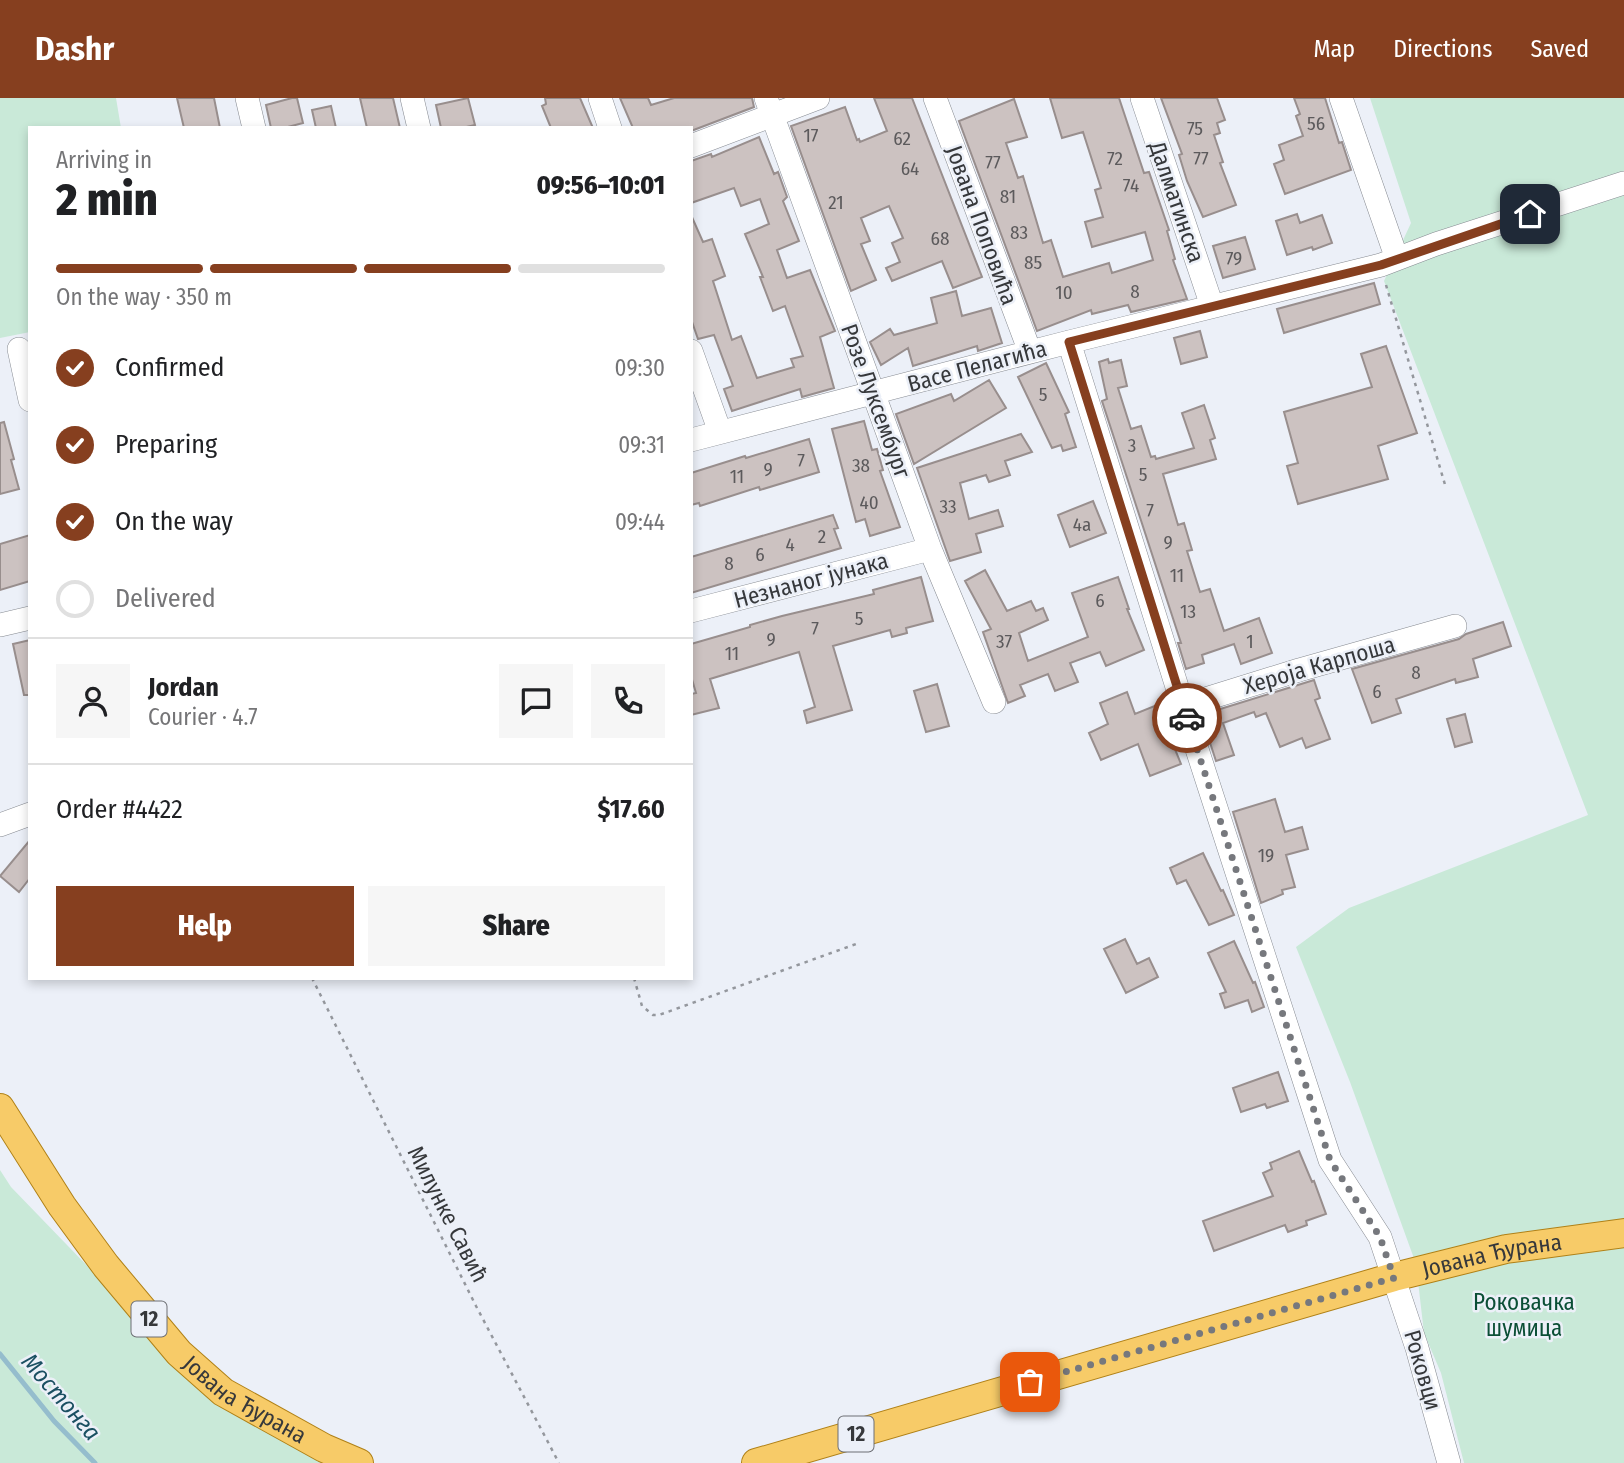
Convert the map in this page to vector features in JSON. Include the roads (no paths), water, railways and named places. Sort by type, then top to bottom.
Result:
[{"type":"main road","name":"Јована Ђурана","points":[[0,1108],[62,1206],[106,1266],[178,1353],[223,1392],[324,1448],[359,1463]]},
{"type":"main road","name":"Јована Ђурана","points":[[756,1463],[1394,1278],[1506,1249],[1624,1233]]},
{"type":"street","points":[[247,98],[254,126]]},
{"type":"street","points":[[412,98],[419,126]]},
{"type":"street","points":[[600,98],[609,126]]},
{"type":"street","points":[[693,145],[769,107],[818,98]]},
{"type":"street","name":"Јована Поповића","points":[[935,98],[1030,352]]},
{"type":"street","name":"Далматинска","points":[[1142,98],[1212,306]]},
{"type":"street","points":[[1341,98],[1389,262]]},
{"type":"street","name":"Розе Луксембург","points":[[769,107],[930,549],[994,702]]},
{"type":"street","name":"Васе Пелагића","points":[[693,439],[1389,262],[1624,183]]},
{"type":"street","name":"Роковци","points":[[1069,342],[1330,1160],[1380,1237],[1417,1348],[1449,1463]]},
{"type":"street","points":[[19,349],[28,391]]},
{"type":"street","points":[[693,357],[720,432]]},
{"type":"street","name":"Незнаног јунака","points":[[693,610],[930,549]]},
{"type":"street","points":[[0,625],[28,618]]},
{"type":"street","name":"Хероја Карпоша","points":[[1183,706],[1455,626]]},
{"type":"street","points":[[0,825],[28,815]]},
{"type":"waterway","name":"Мостонга","points":[[0,1354],[54,1421],[95,1463]]},
{"type":"park label","name":"Роковачка шумица","points":[[1524,1315]]}]
